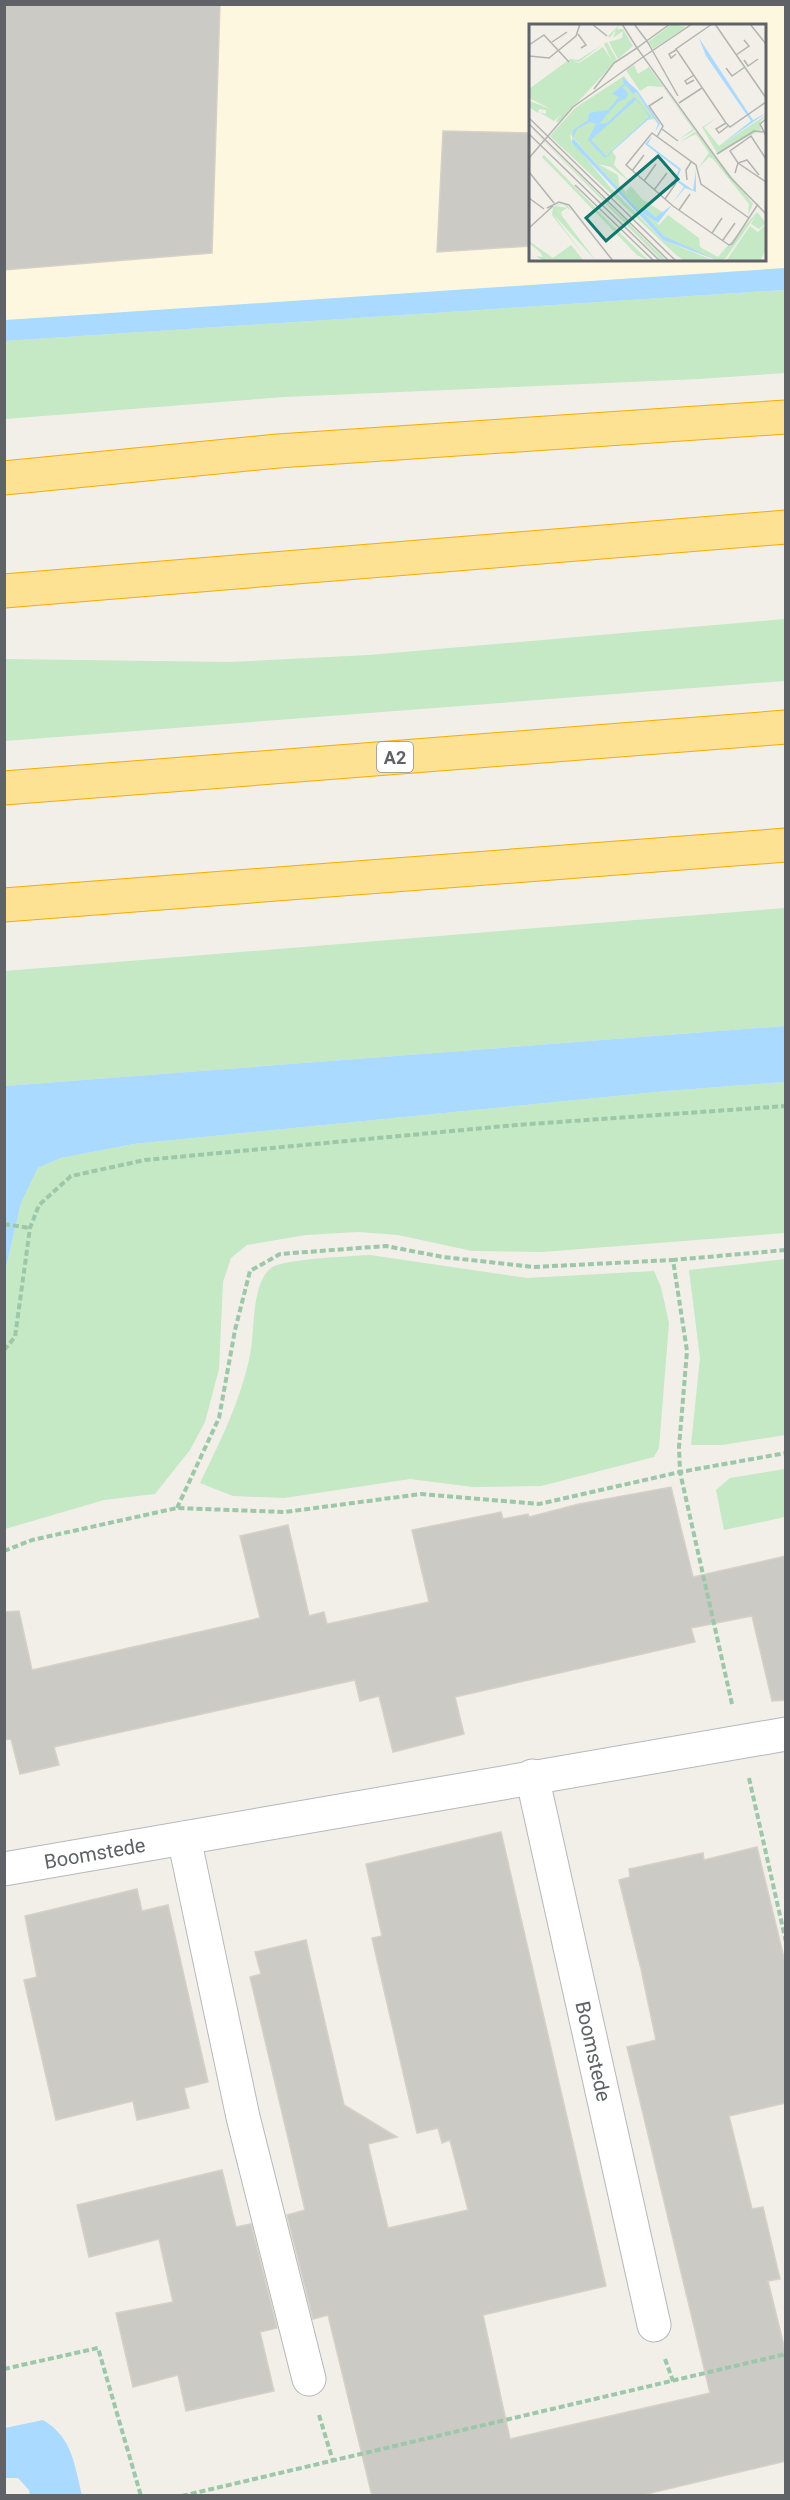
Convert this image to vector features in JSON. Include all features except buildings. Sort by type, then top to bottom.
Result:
[{"type":"highway","points":[[4,478],[278,451],[786,417]]},
{"type":"highway","points":[[4,591],[786,527]]},
{"type":"highway","name":"A2","points":[[4,788],[786,727]]},
{"type":"highway","points":[[4,905],[786,845]]},
{"type":"street","name":"Boomstede","points":[[4,1869],[532,1776],[786,1734]]},
{"type":"street","name":"Boomstede","points":[[532,1776],[654,2325]]},
{"type":"street","points":[[184,1838],[243,2117],[309,2379]]},
{"type":"path","points":[[4,1350],[15,1337],[30,1228],[39,1205],[70,1176],[145,1160],[516,1125],[786,1106]]},
{"type":"path","points":[[4,1224],[30,1228]]},
{"type":"path","points":[[177,1508],[219,1418],[235,1330],[250,1271],[280,1254],[386,1246],[443,1257],[534,1267],[672,1260],[786,1250]]},
{"type":"path","points":[[672,1260],[687,1351],[679,1447],[680,1472]]},
{"type":"path","points":[[4,1551],[32,1540],[177,1508],[285,1512],[421,1494],[539,1504],[680,1472],[786,1453]]},
{"type":"path","points":[[4,2369],[98,2348],[141,2496]]},
{"type":"path","points":[[182,2496],[786,2354]]},
{"type":"path","points":[[309,2379],[333,2461]]},
{"type":"shaded area","points":[[5,5],[785,5],[785,268],[5,321]]},
{"type":"green space","points":[[785,290],[785,373],[699,379],[284,397],[5,419],[5,341]]},
{"type":"green space","points":[[785,619],[785,681],[5,741],[5,659],[230,662],[369,655]]},
{"type":"green space","points":[[785,908],[785,1026],[5,1086],[5,971]]},
{"type":"green space","points":[[785,1082],[785,1233],[542,1252],[472,1251],[398,1235],[358,1232],[306,1235],[247,1245],[231,1258],[223,1282],[219,1369],[205,1422],[190,1450],[155,1494],[104,1500],[5,1529],[5,1272],[21,1203],[38,1168],[61,1158],[134,1144],[667,1091]]},
{"type":"green space","points":[[370,1255],[527,1278],[654,1271],[661,1287],[669,1323],[659,1448],[654,1457],[541,1486],[473,1487],[410,1479],[284,1498],[233,1496],[200,1483],[222,1436],[246,1372],[252,1345],[257,1296],[265,1275],[271,1268],[289,1262]]},
{"type":"green space","points":[[785,1259],[785,1435],[722,1445],[691,1445],[700,1358],[689,1270]]},
{"type":"green space","points":[[785,1469],[785,1517],[724,1530],[716,1490],[730,1478]]},
{"type":"water","points":[[785,268],[785,290],[5,341],[5,320]]},
{"type":"water","points":[[785,1026],[785,1082],[667,1091],[134,1144],[61,1158],[38,1168],[21,1203],[5,1272],[5,1086]]},
{"type":"water","points":[[43,2420],[61,2435],[66,2443],[74,2462],[82,2495],[30,2495],[29,2490],[18,2478],[5,2478],[5,2428]]}]
